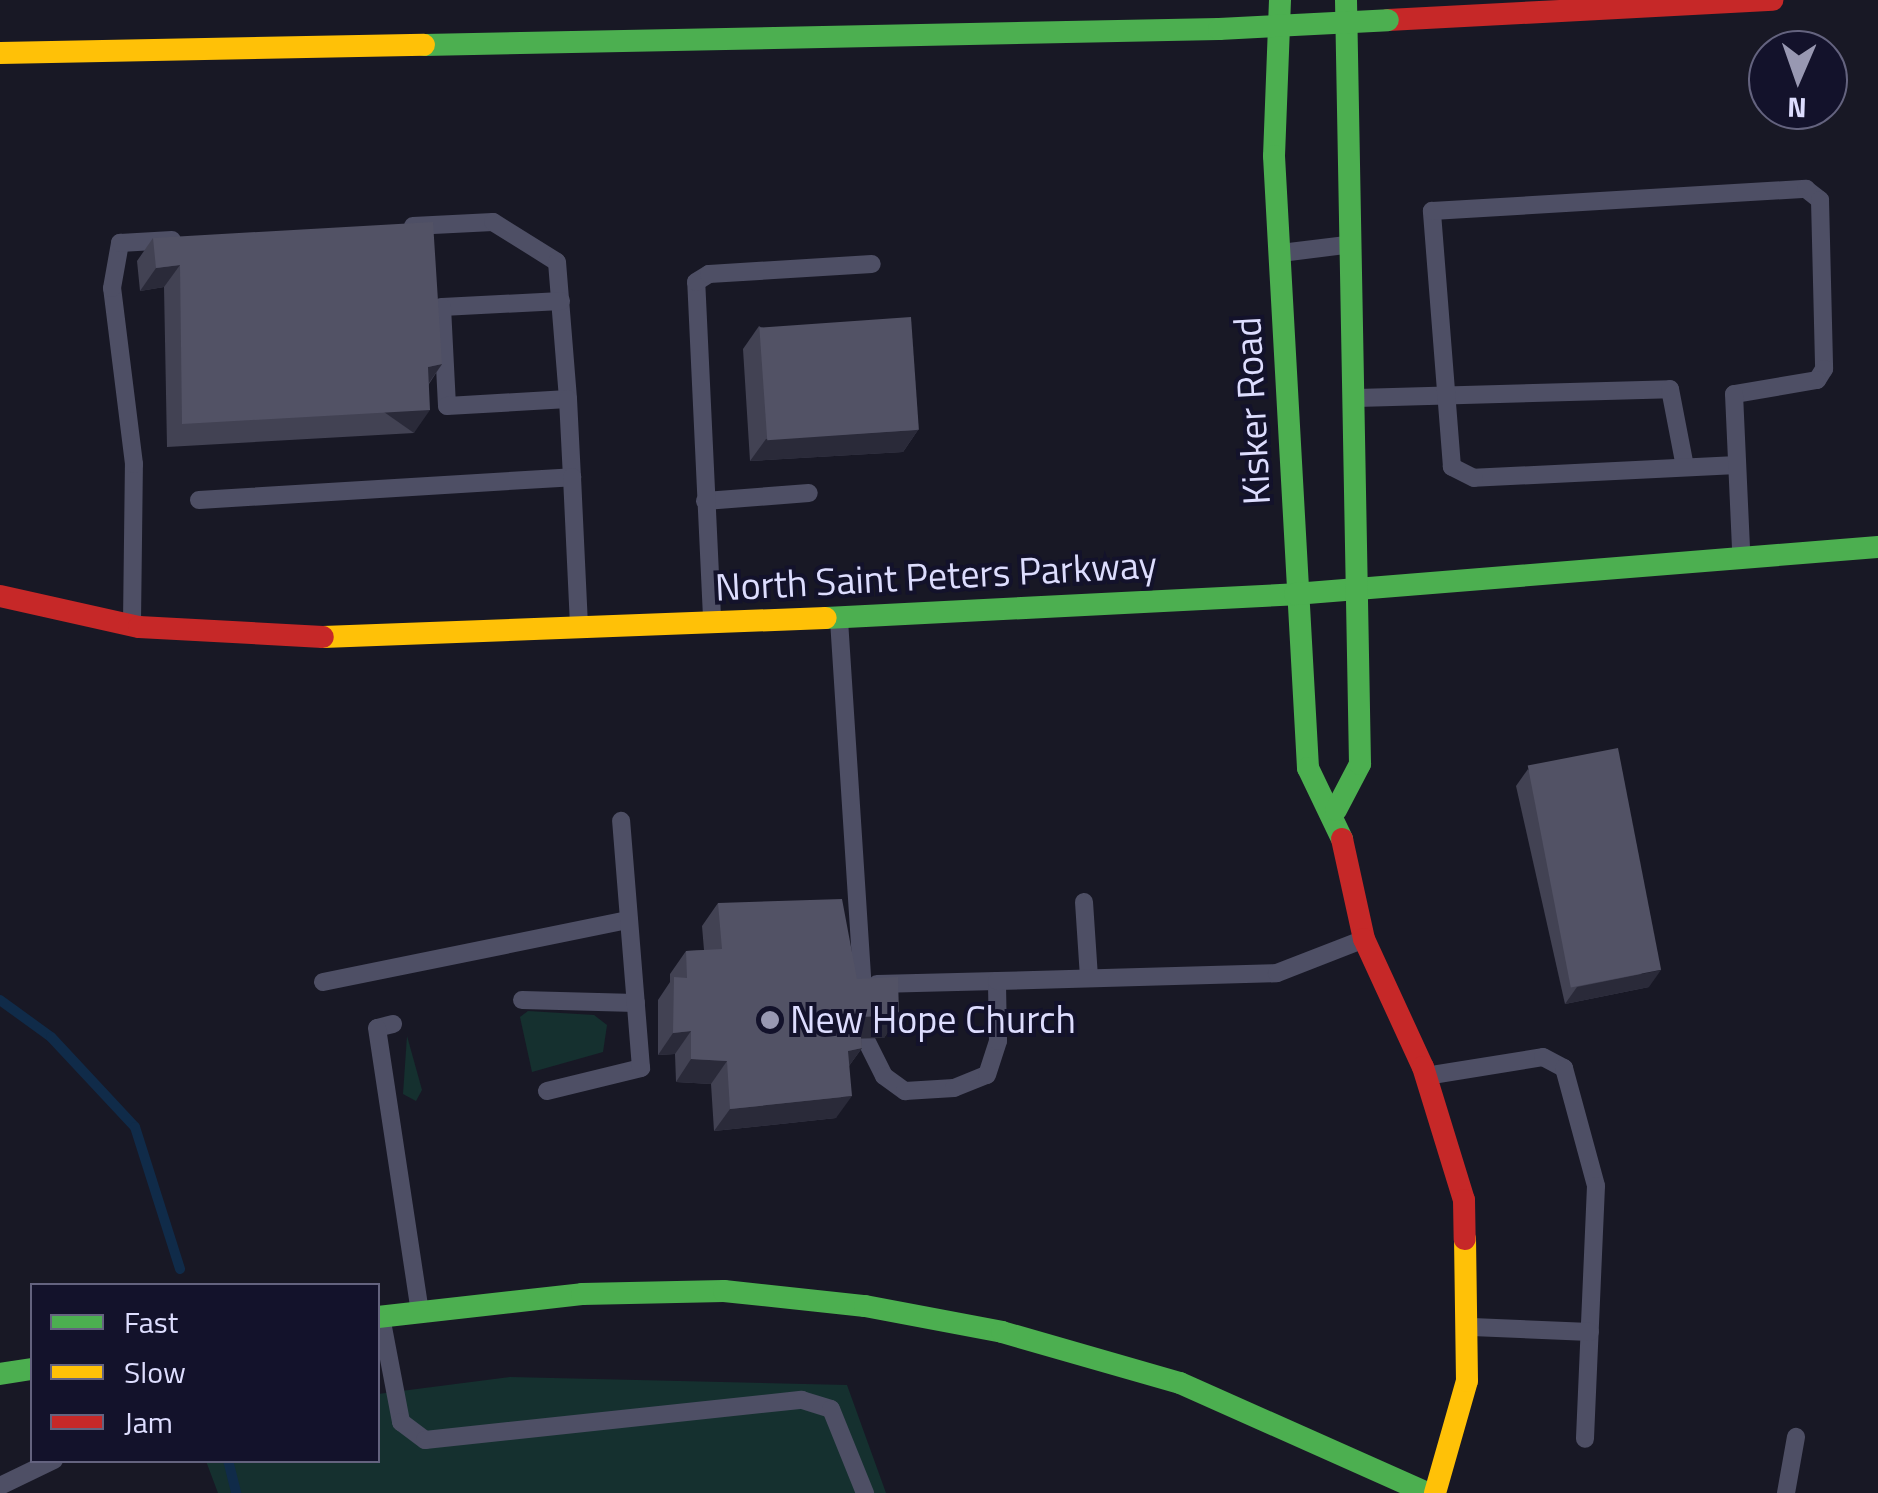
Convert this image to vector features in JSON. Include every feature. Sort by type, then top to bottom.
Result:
[{"type":"main road","name":"Kisker Road","points":[[1280,0],[1279,253],[1295,594],[1308,768],[1336,810],[1364,939],[1427,1076],[1464,1200],[1472,1327],[1458,1429],[1431,1493]]},
{"type":"main road","points":[[1336,810],[1360,764],[1361,590],[1346,0]]},
{"type":"main road","points":[[0,54],[1219,28],[1772,0]]},
{"type":"main road","name":"North Saint Peters Parkway","points":[[0,596],[132,626],[271,640],[580,632],[1295,594],[1878,548]]},
{"type":"main road","points":[[380,1317],[724,1291],[866,1306],[1002,1332],[1180,1383],[1431,1493]]},
{"type":"main road","points":[[0,1374],[30,1369]]},
{"type":"lane","points":[[1737,465],[1474,478],[1452,467],[1441,397],[1432,211],[1806,189],[1820,200],[1824,368],[1817,380],[1741,386],[1737,465],[1742,559]]},
{"type":"lane","points":[[398,227],[493,222],[530,238],[557,262],[580,632]]},
{"type":"lane","points":[[132,626],[134,464],[112,288],[120,243],[194,239]]},
{"type":"lane","points":[[1279,253],[1350,245]]},
{"type":"lane","points":[[712,622],[696,282],[709,274],[872,264]]},
{"type":"lane","points":[[561,301],[442,307],[448,406],[568,399]]},
{"type":"lane","points":[[1357,398],[1670,388],[1684,467]]},
{"type":"lane","points":[[199,500],[572,477]]},
{"type":"lane","points":[[705,501],[810,493]]},
{"type":"lane","points":[[838,616],[864,1004]]},
{"type":"lane","points":[[547,1091],[641,1068],[621,821]]},
{"type":"lane","points":[[1084,902],[1089,978]]},
{"type":"lane","points":[[324,982],[629,920]]},
{"type":"lane","points":[[863,984],[1276,973],[1364,939]]},
{"type":"lane","points":[[866,1040],[884,1076],[905,1091],[987,1074],[998,1041],[996,981]]},
{"type":"lane","points":[[522,1000],[636,1003]]},
{"type":"lane","points":[[393,1024],[377,1028],[420,1312]]},
{"type":"lane","points":[[1427,1076],[1543,1057],[1564,1068],[1596,1186],[1585,1439]]},
{"type":"lane","points":[[380,1322],[401,1422],[425,1440],[802,1400],[831,1409],[866,1493]]},
{"type":"lane","points":[[1472,1327],[1590,1332]]},
{"type":"lane","points":[[1786,1493],[1796,1437]]},
{"type":"lane","points":[[0,1486],[48,1463]]},
{"type":"green space","points":[[528,1011],[594,1015],[607,1025],[603,1052],[532,1072],[520,1017]]},
{"type":"green space","points":[[407,1036],[422,1090],[416,1101],[403,1094]]},
{"type":"green space","points":[[510,1377],[847,1385],[886,1493],[218,1493],[207,1463],[380,1463],[380,1394]]},
{"type":"building","points":[[433,222],[442,364],[428,367],[430,410],[182,424],[180,265],[156,268],[153,238]]},
{"type":"building","points":[[911,317],[919,430],[767,440],[759,328]]},
{"type":"building","points":[[1618,748],[1661,970],[1571,987],[1528,766]]},
{"type":"building","name":"New Hope Church","points":[[842,899],[857,979],[898,977],[899,1015],[859,1017],[862,1048],[848,1051],[852,1096],[730,1109],[727,1061],[691,1059],[691,1031],[673,1033],[674,977],[687,978],[686,951],[722,949],[718,903]]},
{"type":"waterway","points":[[0,1000],[51,1037],[135,1127],[180,1269]]},
{"type":"waterway","points":[[229,1463],[236,1493]]},
{"type":"traffic: fast","points":[[1280,0],[1274,156],[1308,768],[1342,839]]},
{"type":"traffic: fast","points":[[1336,810],[1360,764],[1346,0]]},
{"type":"traffic: fast","points":[[1219,29],[1388,20]]},
{"type":"traffic: fast","points":[[424,45],[1219,29]]},
{"type":"traffic: fast","points":[[826,618],[1295,594],[1878,547]]},
{"type":"traffic: fast","points":[[380,1317],[582,1294],[724,1291],[865,1306],[1002,1332],[1180,1383],[1427,1493]]},
{"type":"traffic: fast","points":[[0,1374],[30,1369]]},
{"type":"traffic: slow","points":[[0,53],[424,45]]},
{"type":"traffic: slow","points":[[323,637],[826,618]]},
{"type":"traffic: slow","points":[[1435,1493],[1467,1381],[1465,1239]]},
{"type":"traffic: jam","points":[[1388,20],[1772,0]]},
{"type":"traffic: jam","points":[[0,596],[139,627],[323,637]]},
{"type":"traffic: jam","points":[[1342,839],[1364,939],[1423,1067],[1464,1200],[1465,1239]]},
{"type":"place","name":"New Hope Church","points":[[770,1020]]}]
